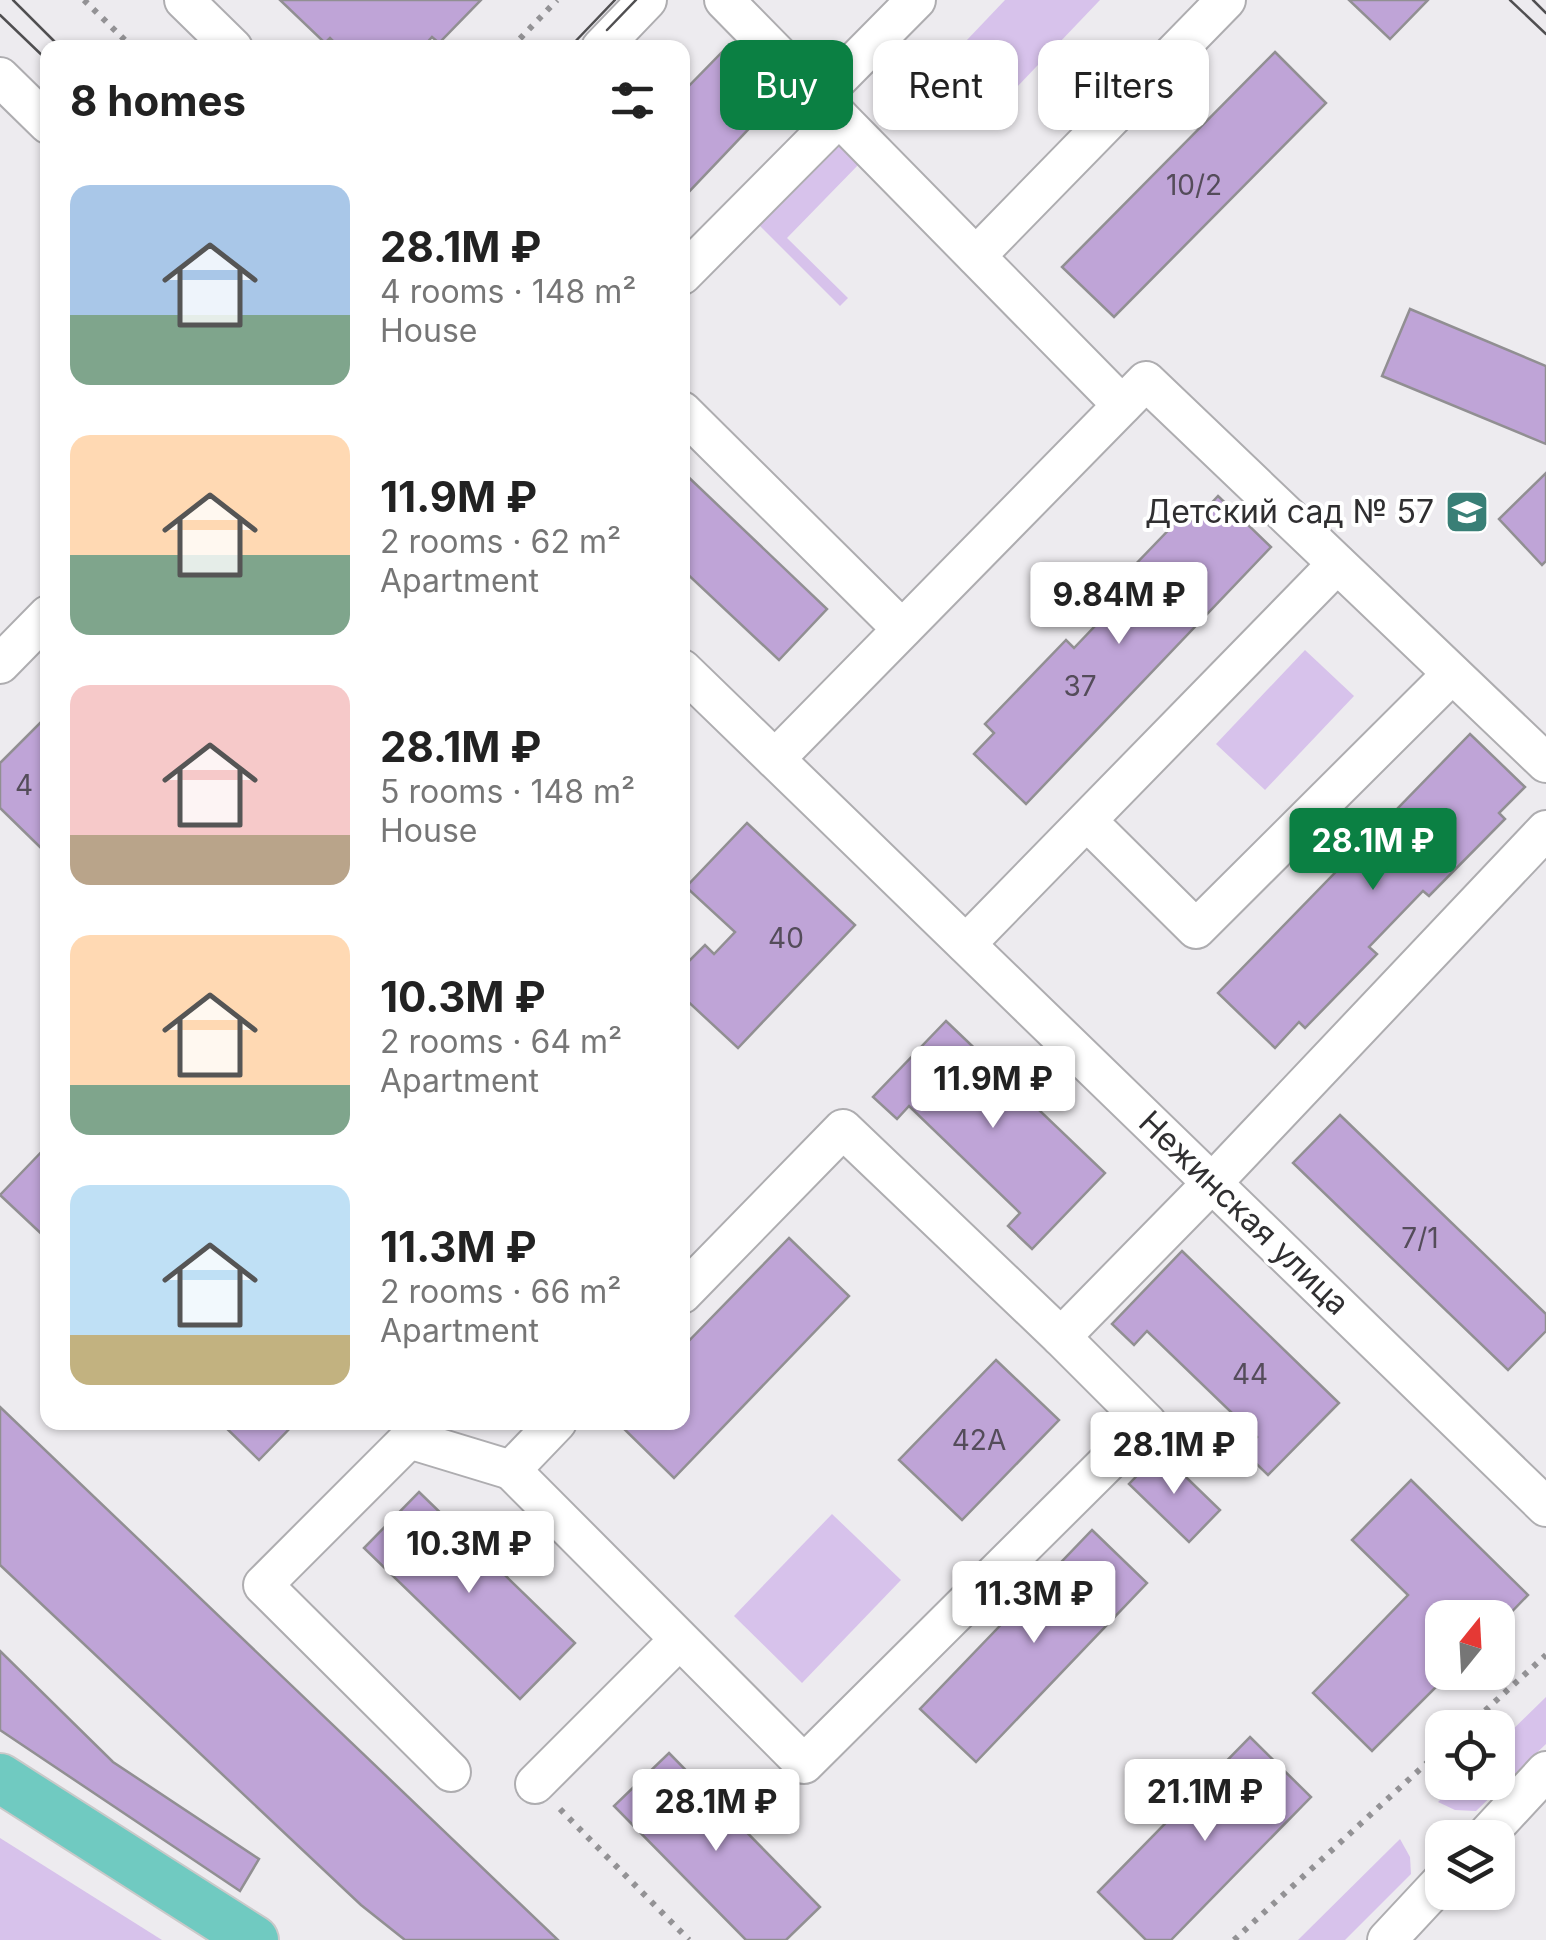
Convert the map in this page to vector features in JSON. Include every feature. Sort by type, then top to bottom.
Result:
[{"type":"main road","points":[[0,1778],[254,1940]]},
{"type":"street","points":[[184,0],[225,40]]},
{"type":"street","points":[[608,40],[647,0]]},
{"type":"street","points":[[724,0],[764,40]]},
{"type":"street","points":[[853,78],[916,0]]},
{"type":"street","points":[[976,256],[1226,0]]},
{"type":"street","points":[[0,77],[40,116]]},
{"type":"street","points":[[690,266],[810,130]]},
{"type":"street","points":[[853,130],[1122,404]]},
{"type":"street","points":[[775,759],[1146,381],[1546,763]]},
{"type":"street","points":[[690,420],[902,629]]},
{"type":"street","points":[[966,944],[1337,564]]},
{"type":"street","points":[[0,664],[40,623]]},
{"type":"street","points":[[1087,820],[1196,930],[1452,674]]},
{"type":"street","name":"Нежинская улица","points":[[690,677],[1546,1507]]},
{"type":"street","points":[[1061,1337],[1546,830]]},
{"type":"street","points":[[452,1772],[263,1586],[408,1440],[511,1470],[804,1764],[1147,1424],[843,1129],[690,1286]]},
{"type":"street","points":[[511,1470],[549,1430]]},
{"type":"street","points":[[535,1784],[679,1640]]},
{"type":"street","points":[[1501,1820],[1546,1772]]},
{"type":"street","points":[[1386,1940],[1425,1899]]},
{"type":"path","points":[[84,0],[125,40]]},
{"type":"path","points":[[518,40],[557,0]]},
{"type":"path","points":[[1486,1710],[1546,1655]]},
{"type":"path","points":[[1234,1940],[1425,1765]]},
{"type":"path","points":[[535,1784],[688,1940]]},
{"type":"shaded area","points":[[1005,0],[1100,0],[1062,40],[1038,40],[1038,65],[1018,86],[1018,40],[967,40]]},
{"type":"shaded area","points":[[841,140],[862,161],[787,238],[848,298],[840,306],[758,224]]},
{"type":"shaded area","points":[[1305,650],[1354,696],[1265,790],[1216,744]]},
{"type":"shaded area","points":[[832,1514],[901,1580],[802,1683],[734,1616]]},
{"type":"shaded area","points":[[1546,1697],[1546,1744],[1515,1774],[1515,1727]]},
{"type":"shaded area","points":[[1487,1800],[1476,1811],[1455,1810],[1438,1802]]},
{"type":"shaded area","points":[[0,1838],[162,1940],[0,1940]]},
{"type":"shaded area","points":[[1400,1839],[1410,1857],[1411,1874],[1345,1940],[1298,1940]]},
{"type":"building","points":[[280,0],[481,0],[442,40],[322,40]]},
{"type":"building","points":[[1349,0],[1428,0],[1390,39]]},
{"type":"building","points":[[1275,52],[1326,103],[1114,317],[1062,267],[1198,130],[1209,130],[1209,119]]},
{"type":"building","points":[[720,54],[720,130],[748,130],[690,191],[690,85]]},
{"type":"building","points":[[1410,309],[1546,366],[1546,444],[1382,376]]},
{"type":"building","points":[[1546,473],[1546,561],[1542,565],[1499,519]]},
{"type":"building","points":[[690,479],[827,609],[779,660],[690,577]]},
{"type":"building","points":[[1218,496],[1271,547],[1026,804],[974,754],[994,733],[985,724],[1066,640],[1074,648],[1115,605],[1105,596],[1185,513],[1194,522]]},
{"type":"building","points":[[40,723],[40,847],[0,808],[0,763]]},
{"type":"building","points":[[1470,734],[1525,787],[1499,813],[1505,819],[1429,896],[1423,891],[1369,947],[1377,954],[1305,1028],[1299,1022],[1275,1048],[1218,993]]},
{"type":"building","points":[[747,823],[855,925],[738,1048],[690,1003],[690,960],[705,945],[714,954],[735,932],[690,891],[690,883]]},
{"type":"building","points":[[946,1021],[1105,1173],[1032,1249],[1008,1226],[1020,1213],[909,1106],[897,1119],[873,1097]]},
{"type":"building","points":[[1340,1115],[1546,1314],[1546,1331],[1508,1370],[1293,1163]]},
{"type":"building","points":[[40,1153],[40,1232],[0,1195]]},
{"type":"building","points":[[789,1238],[849,1296],[674,1478],[625,1430],[690,1430],[690,1340]]},
{"type":"building","points":[[1182,1251],[1339,1403],[1268,1475],[1243,1451],[1257,1437],[1147,1331],[1134,1345],[1112,1324]]},
{"type":"building","points":[[996,1360],[1059,1420],[962,1520],[899,1460]]},
{"type":"building","points":[[0,1407],[558,1940],[405,1940],[361,1905],[0,1565]]},
{"type":"building","points":[[228,1430],[288,1430],[259,1460]]},
{"type":"building","points":[[1160,1452],[1220,1510],[1189,1542],[1129,1484]]},
{"type":"building","points":[[1411,1480],[1528,1595],[1515,1608],[1515,1600],[1425,1600],[1425,1690],[1433,1690],[1372,1751],[1313,1693],[1408,1595],[1352,1540]]},
{"type":"building","points":[[419,1492],[575,1643],[520,1699],[364,1548]]},
{"type":"building","points":[[1092,1530],[1147,1583],[976,1762],[920,1709]]},
{"type":"building","points":[[0,1651],[113,1762],[259,1859],[240,1891],[0,1730]]},
{"type":"building","points":[[1250,1737],[1311,1797],[1171,1940],[1146,1940],[1098,1892]]},
{"type":"building","points":[[669,1753],[820,1907],[786,1940],[746,1940],[614,1806]]},
{"type":"tram line","points":[[13,0],[53,40]]},
{"type":"tram line","points":[[577,40],[615,0]]},
{"type":"tram line","points":[[607,30],[636,0]]},
{"type":"tram line","points":[[1510,0],[1546,34]]},
{"type":"tram line","points":[[1533,0],[1546,13]]},
{"type":"tram line","points":[[0,15],[40,53]]},
{"type":"place","name":"Детский сад № 57","points":[[1467,512]]}]
